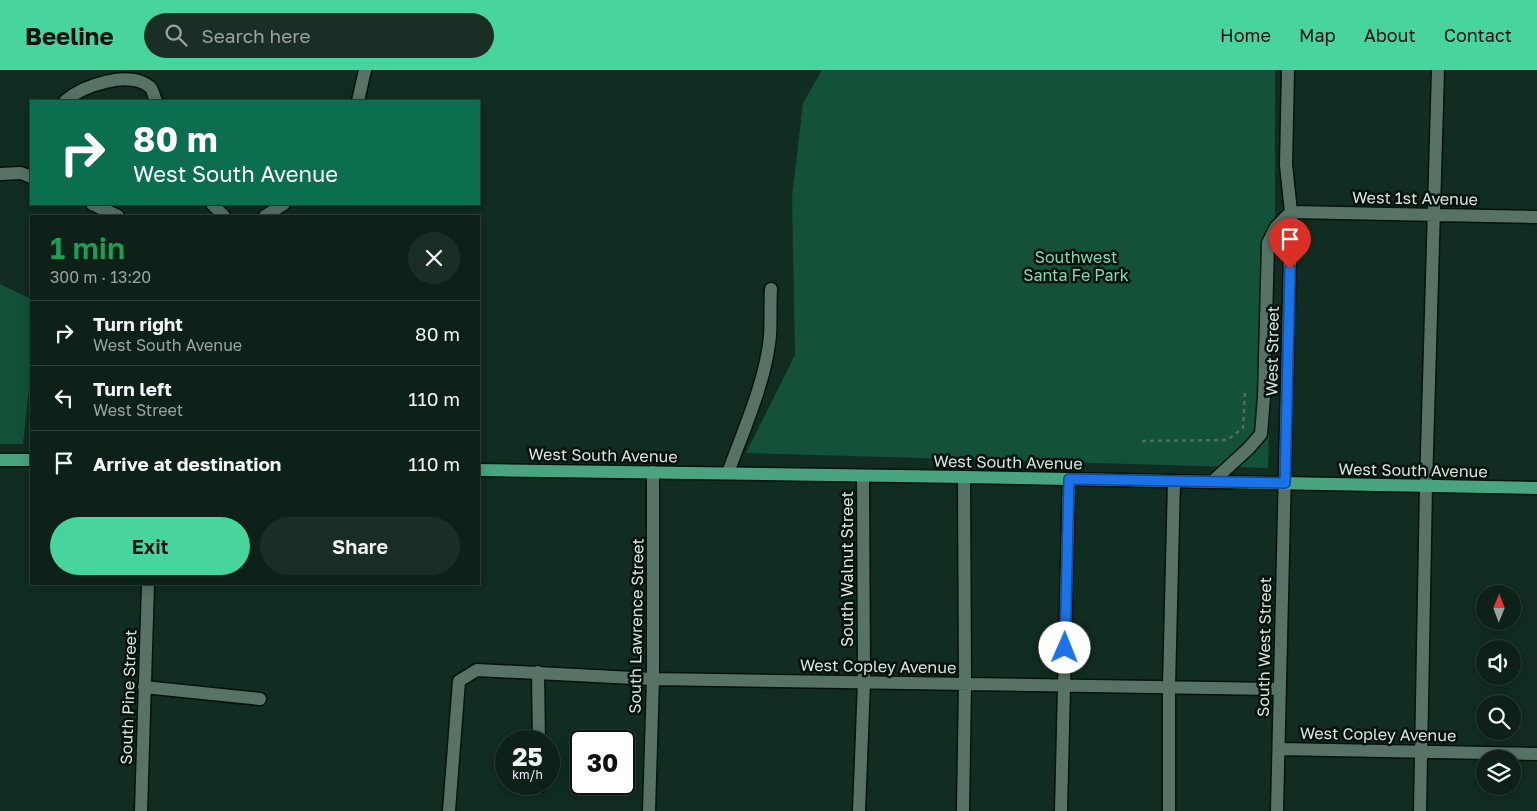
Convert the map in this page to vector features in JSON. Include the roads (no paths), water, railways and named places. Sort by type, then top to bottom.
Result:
[{"type":"main road","points":[[0,460],[30,460]]},
{"type":"main road","name":"West South Avenue","points":[[480,470],[1537,488]]},
{"type":"street","points":[[358,100],[365,70]]},
{"type":"street","name":"West Street","points":[[1285,483],[1292,212],[1286,165],[1288,70]]},
{"type":"street","points":[[1420,811],[1426,486],[1438,70]]},
{"type":"street","points":[[67,100],[102,79],[136,76],[150,87],[156,100]]},
{"type":"street","points":[[0,174],[21,173],[30,176]]},
{"type":"street","points":[[94,205],[116,215]]},
{"type":"street","points":[[213,205],[223,215]]},
{"type":"street","points":[[267,215],[282,205]]},
{"type":"street","points":[[1212,482],[1249,448],[1261,434],[1264,397],[1268,243],[1276,226],[1292,212]]},
{"type":"street","name":"West 1st Avenue","points":[[1292,212],[1537,218]]},
{"type":"street","points":[[728,473],[755,400],[764,366],[770,338],[770,290]]},
{"type":"street","name":"South Lawrence Street","points":[[649,811],[653,678],[653,472]]},
{"type":"street","name":"South Walnut Street","points":[[859,811],[864,682],[863,476]]},
{"type":"street","points":[[963,811],[965,684],[964,477]]},
{"type":"street","points":[[1061,811],[1069,479]]},
{"type":"street","points":[[1169,811],[1169,686],[1174,481]]},
{"type":"street","name":"South West Street","points":[[1277,811],[1285,483]]},
{"type":"street","name":"South Pine Street","points":[[140,811],[148,585]]},
{"type":"street","name":"West Copley Avenue","points":[[449,811],[459,681],[477,670],[653,678],[1279,689]]},
{"type":"street","points":[[538,672],[539,730]]},
{"type":"street","points":[[144,687],[260,699]]},
{"type":"street","name":"West Copley Avenue","points":[[1278,749],[1537,754]]},
{"type":"park label","name":"Southwest Santa Fe Park","points":[[1076,266]]}]
